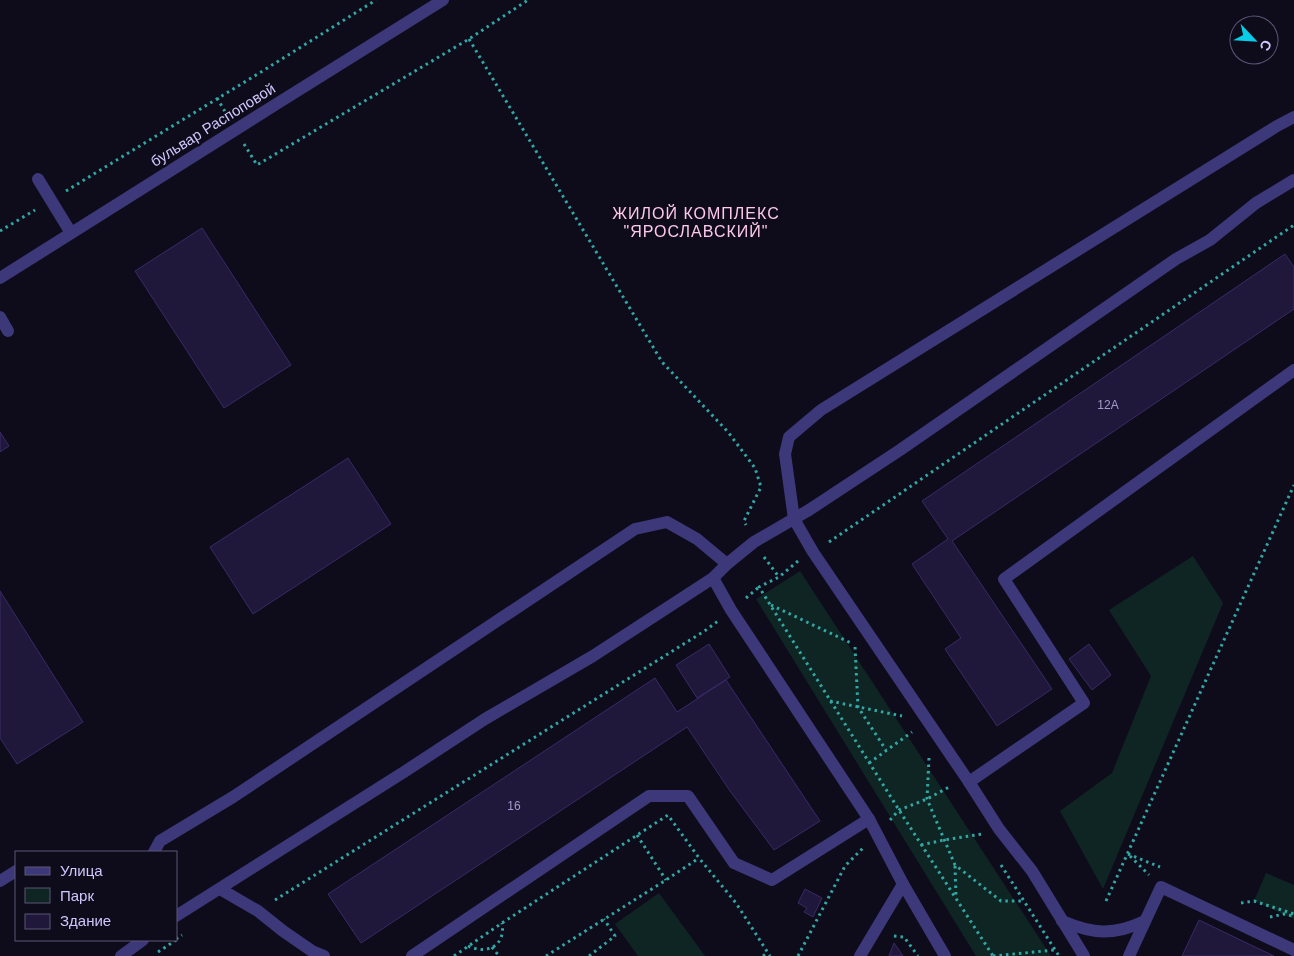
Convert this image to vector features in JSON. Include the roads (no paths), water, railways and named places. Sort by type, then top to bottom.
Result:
[{"type":"street","name":"бульвар Распоповой","points":[[0,278],[444,0]]},
{"type":"street","points":[[1084,956],[1032,871],[999,829],[813,552],[794,519],[785,454],[789,438],[821,410],[1244,146],[1294,117]]},
{"type":"street","points":[[38,179],[71,233]]},
{"type":"street","points":[[178,915],[485,719],[593,656],[713,578],[754,542],[809,510],[900,450],[1176,259],[1210,240],[1256,203],[1293,182]]},
{"type":"street","points":[[0,317],[8,331]]},
{"type":"street","points":[[969,782],[1084,703],[1004,579],[1294,370]]},
{"type":"street","points":[[155,851],[160,841],[233,797],[636,529],[667,522],[697,539],[727,564]]},
{"type":"street","points":[[713,578],[731,610],[869,819],[903,884],[945,956]]},
{"type":"street","points":[[412,956],[649,796],[688,796],[734,863],[772,880],[869,819]]},
{"type":"street","points":[[0,881],[15,872]]},
{"type":"street","points":[[860,956],[903,884]]},
{"type":"street","points":[[1129,956],[1161,887],[1294,950]]},
{"type":"street","points":[[220,889],[258,911],[283,931],[324,956]]},
{"type":"street","points":[[1062,920],[1084,930],[1108,932],[1121,930],[1145,921]]},
{"type":"street","points":[[121,956],[141,941]]},
{"type":"district","name":"ЖИЛОЙ КОМПЛЕКС \"ЯРОСЛАВСКИЙ\"","points":[[696,222]]}]
